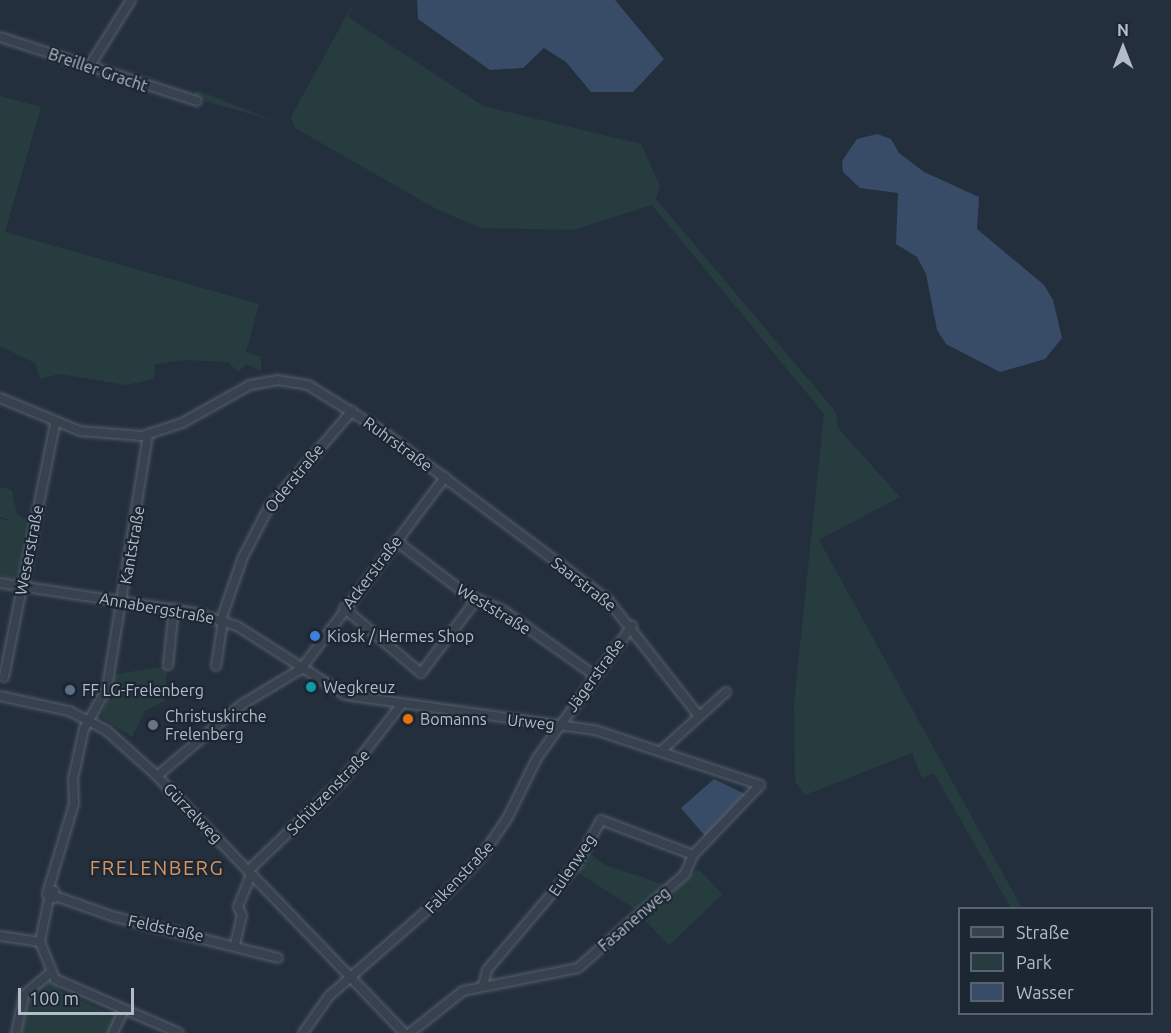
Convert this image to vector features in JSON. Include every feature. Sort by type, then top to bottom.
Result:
[{"type":"street","points":[[89,67],[131,0]]},
{"type":"street","name":"Breiller Gracht","points":[[0,37],[197,101]]},
{"type":"street","name":"Ruhrstraße","points":[[148,435],[264,381],[308,385],[352,411],[445,477]]},
{"type":"street","points":[[0,398],[55,424],[101,435],[148,435]]},
{"type":"street","name":"Oderstraße","points":[[216,666],[222,620],[243,557],[271,504],[352,411]]},
{"type":"street","name":"Weserstraße","points":[[4,677],[55,424]]},
{"type":"street","name":"Kantstraße","points":[[50,894],[74,804],[73,779],[84,729],[91,722],[107,688],[148,435]]},
{"type":"street","name":"Ackerstraße","points":[[301,669],[445,477]]},
{"type":"street","name":"Saarstraße","points":[[445,477],[608,600],[632,626],[699,716]]},
{"type":"street","name":"Weststraße","points":[[396,541],[476,600],[504,611],[594,675]]},
{"type":"street","name":"Annabergstraße","points":[[0,583],[174,608],[222,620],[301,669]]},
{"type":"street","points":[[345,608],[421,673],[476,600]]},
{"type":"street","points":[[168,665],[174,608]]},
{"type":"street","name":"Jägerstraße","points":[[560,725],[594,675],[632,626]]},
{"type":"street","points":[[157,776],[241,705],[301,669]]},
{"type":"street","name":"Urweg","points":[[301,669],[331,690],[400,706],[560,725],[660,751],[760,785]]},
{"type":"street","points":[[660,751],[726,692]]},
{"type":"street","name":"Gürzelweg","points":[[0,696],[53,706],[91,722],[157,776],[404,1033]]},
{"type":"street","name":"Schützenstraße","points":[[249,872],[343,780],[400,706]]},
{"type":"street","name":"Falkenstraße","points":[[303,1033],[314,1022],[313,1012],[352,980],[481,857],[560,725]]},
{"type":"street","name":"Fasanenweg","points":[[410,1033],[463,991],[578,968],[692,866],[693,855],[760,785]]},
{"type":"street","name":"Eulenweg","points":[[483,986],[487,970],[577,864],[601,820],[693,855]]},
{"type":"street","points":[[236,945],[242,915],[238,908],[243,882],[249,872]]},
{"type":"street","points":[[50,894],[40,942],[50,973],[70,990],[179,1033]]},
{"type":"street","name":"Feldstraße","points":[[50,894],[122,919],[236,945],[278,958]]},
{"type":"street","points":[[0,936],[40,942]]},
{"type":"street","points":[[16,1033],[24,995],[50,973]]},
{"type":"street","points":[[113,1033],[123,1012]]},
{"type":"green space","points":[[355,0],[348,17],[483,106],[641,144],[660,186],[656,199],[836,412],[838,428],[900,497],[819,540],[1021,907],[1010,907],[934,773],[922,778],[912,753],[805,795],[795,782],[794,703],[824,414],[652,205],[573,230],[481,228],[438,210],[295,128],[291,117]]},
{"type":"green space","points":[[197,90],[275,121],[198,99],[193,96]]},
{"type":"green space","points":[[0,96],[41,107],[5,232],[259,304],[246,352],[261,357],[261,371],[246,364],[238,372],[228,362],[185,360],[155,364],[154,379],[126,385],[59,374],[40,379],[35,363],[0,346]]},
{"type":"green space","points":[[0,487],[12,490],[17,515],[30,521],[18,579],[0,576],[0,519],[14,521],[0,517]]},
{"type":"green space","points":[[168,666],[164,701],[145,711],[132,737],[101,717],[116,674]]},
{"type":"green space","points":[[588,852],[605,865],[666,885],[638,911],[577,872]]},
{"type":"green space","points":[[698,869],[722,894],[669,946],[645,920]]},
{"type":"green space","points":[[48,977],[62,992],[119,1017],[110,1033],[21,1033],[29,998]]},
{"type":"water","points":[[417,0],[615,0],[664,59],[633,92],[591,92],[566,62],[544,48],[523,68],[490,70],[418,19]]},
{"type":"water","points":[[877,134],[891,139],[899,153],[924,172],[979,197],[977,229],[1044,285],[1053,300],[1062,338],[1045,359],[1000,372],[946,344],[937,330],[926,274],[917,257],[896,244],[898,193],[860,188],[843,172],[842,161],[857,139]]},
{"type":"water","points":[[714,779],[745,794],[705,836],[681,808]]},
{"type":"place","name":"Kiosk / Hermes Shop","points":[[315,636]]},
{"type":"place","name":"Wegkreuz","points":[[311,687]]},
{"type":"place","name":"FF LG-Frelenberg","points":[[70,690]]},
{"type":"place","name":"Bomanns","points":[[408,719]]},
{"type":"place","name":"Christuskirche Frelenberg","points":[[153,725]]},
{"type":"district","name":"FRELENBERG","points":[[157,867]]}]
